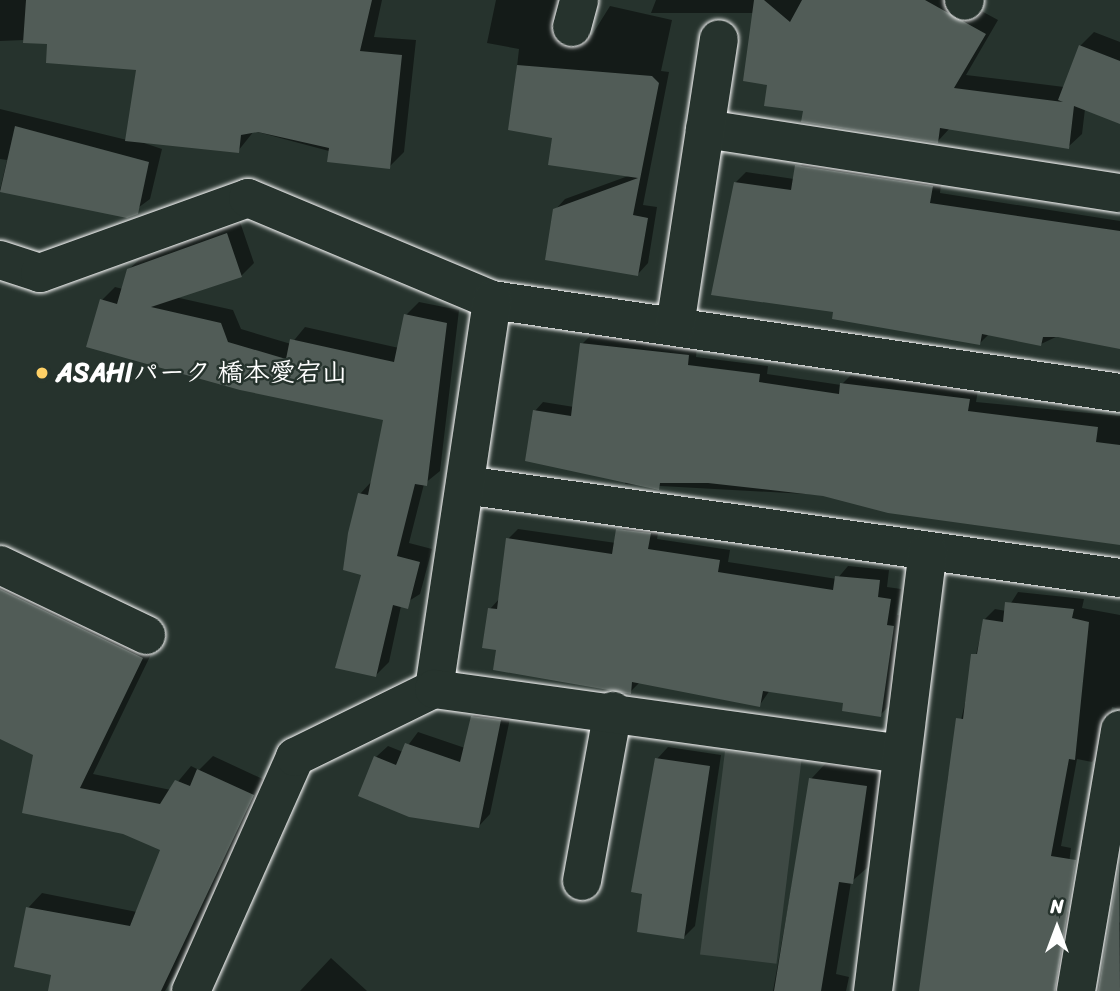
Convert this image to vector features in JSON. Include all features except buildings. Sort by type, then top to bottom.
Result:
[{"type":"street","points":[[675,326],[719,39]]},
{"type":"street","points":[[705,129],[1120,193]]},
{"type":"street","points":[[0,260],[40,274],[248,198],[492,300],[1120,393]]},
{"type":"street","points":[[434,689],[492,300]]},
{"type":"street","points":[[465,485],[1120,578]]},
{"type":"street","points":[[873,991],[928,552]]},
{"type":"street","points":[[0,565],[146,635]]},
{"type":"street","points":[[191,991],[295,757],[434,689],[613,711],[902,754]]},
{"type":"street","points":[[582,881],[613,711]]},
{"type":"street","points":[[1076,991],[1109,865],[1120,730]]},
{"type":"shaded area","points":[[725,751],[801,760],[776,964],[700,954]]},
{"type":"place","name":"ASAHIパーク 橋本愛宕山","points":[[42,373]]}]
